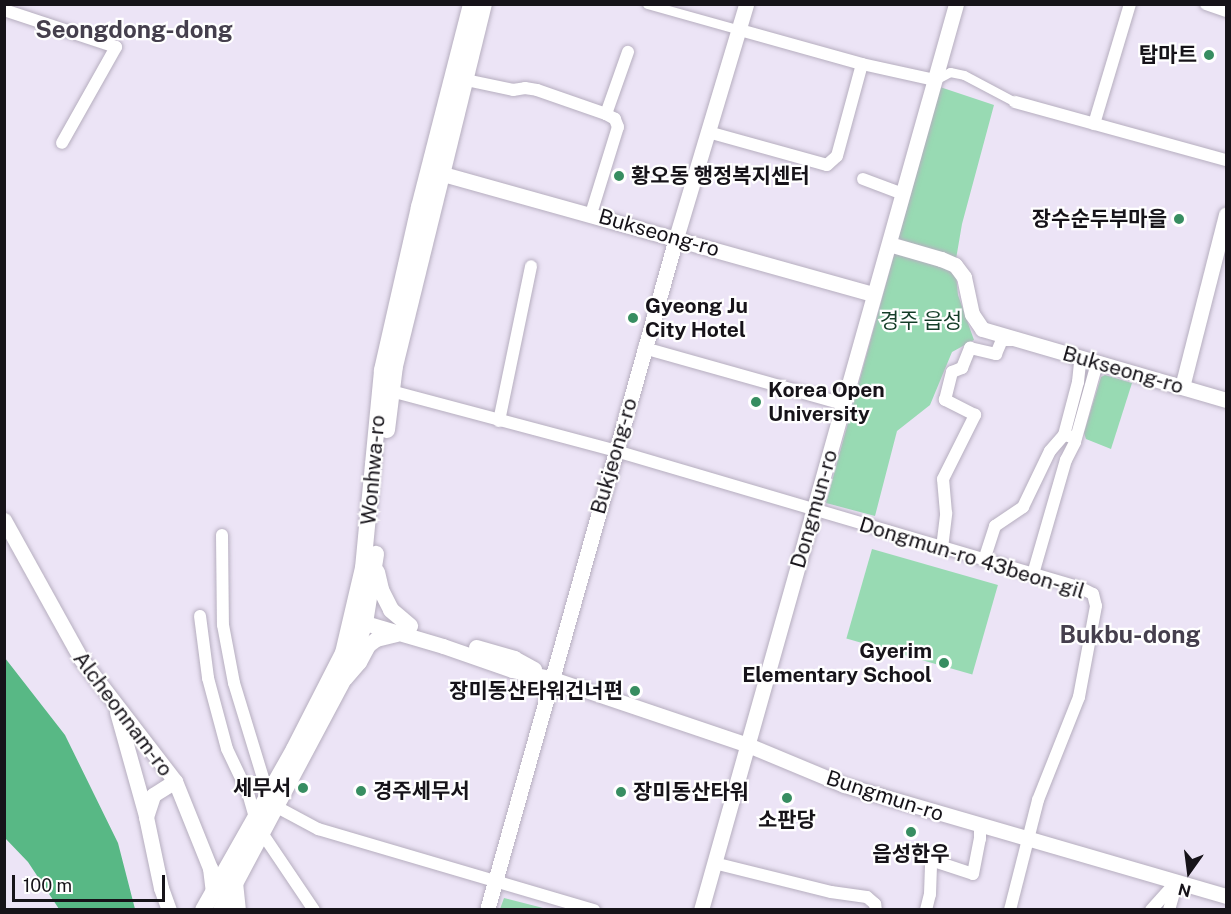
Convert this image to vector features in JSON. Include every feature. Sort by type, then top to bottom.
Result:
[{"type":"main road","name":"Wonhwa-ro","points":[[273,800],[344,653],[359,616],[382,370],[419,207],[471,4]]},
{"type":"main road","name":"Wonhwa-ro","points":[[226,905],[258,826],[343,681],[374,565],[391,392],[484,4]]},
{"type":"main road","points":[[374,565],[381,590],[391,610],[407,631]]},
{"type":"main road","name":"Wonhwa-ro","points":[[226,905],[219,867],[258,826]]},
{"type":"main road","name":"Wonhwa-ro","points":[[203,909],[226,905]]},
{"type":"street","points":[[647,4],[862,64],[935,80],[950,72],[964,75],[1015,102],[1227,160]]},
{"type":"street","name":"Bukjeong-ro","points":[[487,909],[644,348],[746,4]]},
{"type":"street","name":"Dongmun-ro","points":[[701,909],[956,4]]},
{"type":"street","points":[[1094,124],[1130,4]]},
{"type":"street","points":[[1206,4],[1227,11]]},
{"type":"street","points":[[4,10],[116,47],[62,143]]},
{"type":"street","points":[[606,114],[628,52]]},
{"type":"street","points":[[708,132],[826,165],[837,156],[862,64]]},
{"type":"street","points":[[466,80],[513,90],[525,88],[537,90],[615,119],[618,127],[591,214]]},
{"type":"street","name":"Bukseong-ro","points":[[443,174],[874,294]]},
{"type":"street","points":[[863,179],[903,194]]},
{"type":"street","points":[[1182,387],[1227,215]]},
{"type":"street","name":"Bukseong-ro","points":[[889,244],[955,265],[964,277],[975,322],[982,329],[1227,400]]},
{"type":"street","points":[[499,421],[531,266]]},
{"type":"street","points":[[942,548],[946,513],[943,479],[975,415],[945,400],[952,372],[962,368],[970,348],[996,354],[1002,340],[1016,340]]},
{"type":"street","points":[[644,348],[843,404]]},
{"type":"street","points":[[1033,574],[1066,460],[1080,362],[1075,356]]},
{"type":"street","points":[[984,560],[995,526],[1023,507],[1050,451],[1070,437],[1097,363]]},
{"type":"street","name":"Dongmun-ro 43beon-gil","points":[[391,392],[616,451],[1033,574],[1093,594],[1096,606],[1079,697],[1038,800],[1027,839]]},
{"type":"street","name":"Alcheonnam-ro","points":[[4,520],[64,630],[114,704],[175,781],[153,795],[146,817]]},
{"type":"street","points":[[222,535],[224,625],[234,683],[273,800],[318,829],[594,909]]},
{"type":"street","points":[[200,616],[202,649],[227,748],[248,793],[258,826],[314,909]]},
{"type":"street","name":"Bungmun-ro","points":[[359,616],[407,631],[514,658],[550,678],[748,745],[844,785],[1227,896]]},
{"type":"street","points":[[343,681],[376,639],[407,631]]},
{"type":"street","points":[[114,704],[146,817],[161,888],[169,909]]},
{"type":"street","points":[[175,781],[219,867]]},
{"type":"street","points":[[926,909],[930,894],[931,860],[973,874],[980,839],[980,826]]},
{"type":"street","points":[[1010,909],[1027,839]]},
{"type":"street","points":[[714,863],[831,892],[867,897],[875,904],[876,909]]},
{"type":"street","points":[[1151,909],[1176,882]]},
{"type":"street","points":[[1169,909],[1176,882]]},
{"type":"green space","name":"경주 읍성","points":[[940,87],[994,105],[962,224],[955,265],[958,295],[974,340],[952,352],[930,405],[897,431],[875,516],[826,503]]},
{"type":"green space","points":[[1105,375],[1132,383],[1111,449],[1086,439],[1084,433],[1101,377]]},
{"type":"green space","points":[[872,549],[998,585],[972,675],[846,638]]},
{"type":"green space","points":[[504,898],[547,909],[500,909]]},
{"type":"shaded area","points":[[5,658],[65,735],[118,843],[135,909],[59,909],[28,862],[5,838]]},
{"type":"place","name":"탑마트","points":[[1209,55]]},
{"type":"place","name":"황오동 행정복지센터","points":[[619,176]]},
{"type":"place","name":"장수순두부마을","points":[[1179,219]]},
{"type":"place","name":"Gyeong Ju City Hotel","points":[[633,318]]},
{"type":"place","name":"Korea Open University","points":[[756,402]]},
{"type":"place","name":"Gyerim Elementary School","points":[[944,663]]},
{"type":"place","name":"장미동산타워건너편","points":[[635,691]]},
{"type":"place","name":"세무서","points":[[303,788]]},
{"type":"place","name":"경주세무서","points":[[361,791]]},
{"type":"place","name":"장미동산타워","points":[[621,792]]},
{"type":"place","name":"소판당","points":[[787,798]]},
{"type":"place","name":"읍성한우","points":[[911,832]]},
{"type":"district","name":"Seongdong-dong","points":[[134,30]]},
{"type":"district","name":"Bukbu-dong","points":[[1130,635]]}]
